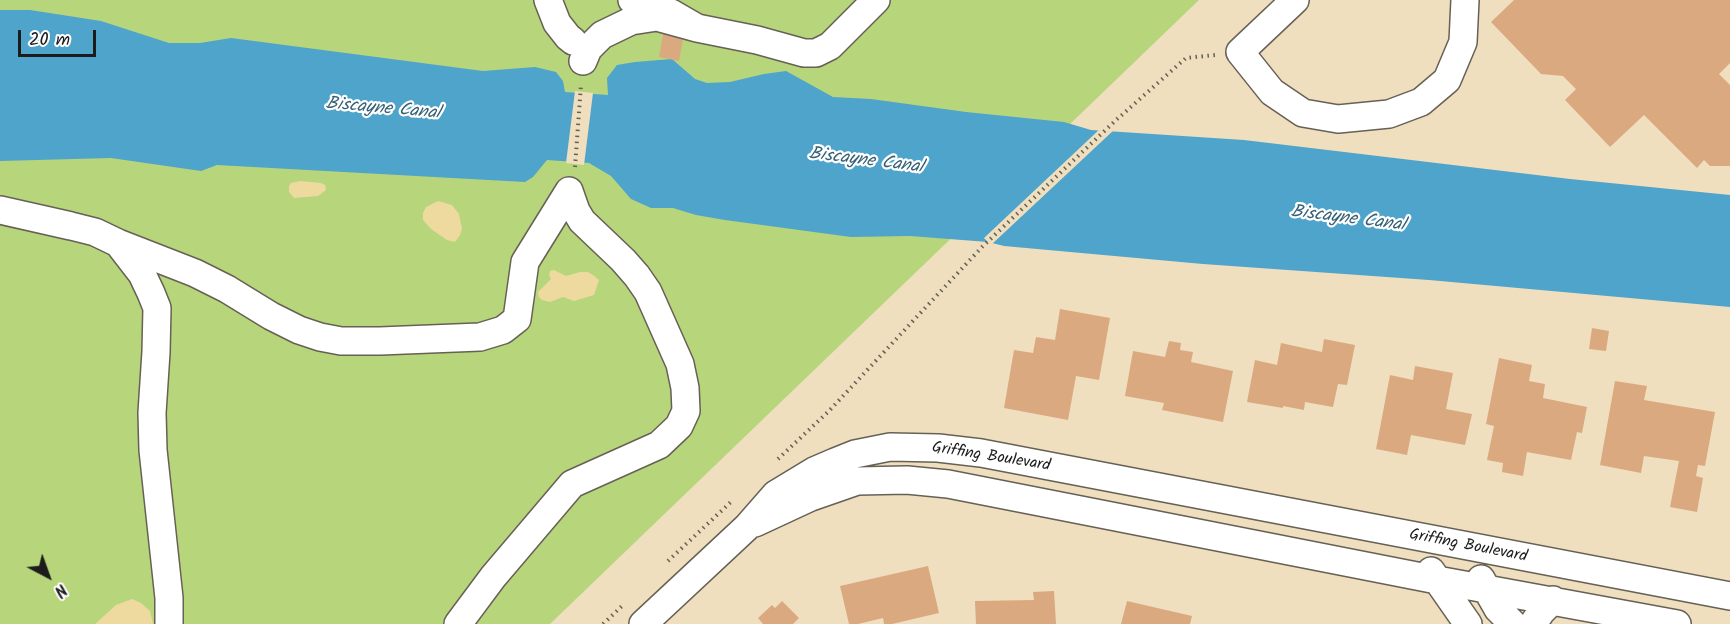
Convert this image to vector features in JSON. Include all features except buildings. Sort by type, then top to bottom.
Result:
[{"type":"street","points":[[548,0],[557,23],[568,37],[587,46],[631,21],[657,17],[804,53],[821,52],[830,46],[876,0]]},
{"type":"street","points":[[640,5],[674,0]]},
{"type":"street","points":[[1295,0],[1240,52],[1272,92],[1303,113],[1338,119],[1389,114],[1421,102],[1447,80],[1463,42],[1465,0]]},
{"type":"street","points":[[640,5],[671,13],[697,28]]},
{"type":"street","points":[[0,210],[87,230],[195,273],[299,330],[341,341],[380,341],[480,337],[502,330],[517,319],[525,262],[569,191],[582,221],[630,268],[648,292],[680,364],[685,388],[686,411],[678,426],[659,445],[573,484],[493,577],[458,624]]},
{"type":"street","points":[[0,227],[44,220]]},
{"type":"street","points":[[118,243],[142,274],[157,308],[152,431],[169,598],[169,624]]},
{"type":"street","name":"Griffing Boulevard","points":[[748,526],[776,494],[814,471],[855,454],[890,447],[938,448],[981,453],[1730,596]]},
{"type":"street","name":"Griffing Boulevard","points":[[748,526],[837,487],[857,481],[907,480],[948,484],[1437,580],[1677,624]]},
{"type":"street","points":[[642,624],[748,526]]},
{"type":"street","points":[[1407,535],[1468,624]]},
{"type":"street","points":[[1466,547],[1485,588],[1498,609],[1513,624]]},
{"type":"street","points":[[1533,624],[1553,600]]},
{"type":"path","points":[[773,464],[829,411],[982,247],[1114,121],[1186,58],[1240,52]]},
{"type":"path","points":[[575,167],[581,90]]},
{"type":"path","points":[[667,562],[741,492]]},
{"type":"path","points":[[603,624],[627,601]]},
{"type":"green space","points":[[0,0],[1199,0],[550,624],[0,624]]},
{"type":"sand","points":[[300,181],[321,183],[325,185],[326,190],[318,196],[294,198],[289,192],[289,186],[291,183]]},
{"type":"sand","points":[[438,201],[452,205],[459,214],[462,229],[455,242],[447,240],[431,229],[423,220],[426,207]]},
{"type":"sand","points":[[554,270],[566,276],[580,272],[593,275],[599,280],[594,295],[574,301],[563,297],[550,302],[542,300],[538,292],[551,279],[550,271]]},
{"type":"sand","points":[[132,599],[150,611],[153,624],[95,624],[116,605]]},
{"type":"water","name":"Biscayne Canal","points":[[0,10],[30,10],[101,21],[169,43],[200,43],[231,38],[483,71],[535,67],[556,72],[563,81],[565,92],[608,95],[607,78],[617,65],[635,62],[672,59],[695,79],[707,83],[730,82],[786,71],[833,97],[871,99],[1064,122],[1091,130],[1244,140],[1570,179],[1730,195],[1730,307],[1429,280],[1203,264],[1004,246],[988,242],[910,236],[851,237],[725,220],[673,208],[651,208],[631,199],[611,176],[589,163],[547,160],[533,177],[525,182],[217,165],[201,171],[111,158],[0,161]]},
{"type":"pier","points":[[575,91],[593,93],[584,165],[566,163]]},
{"type":"pier","points":[[1101,128],[1115,129],[991,245],[984,238]]}]
